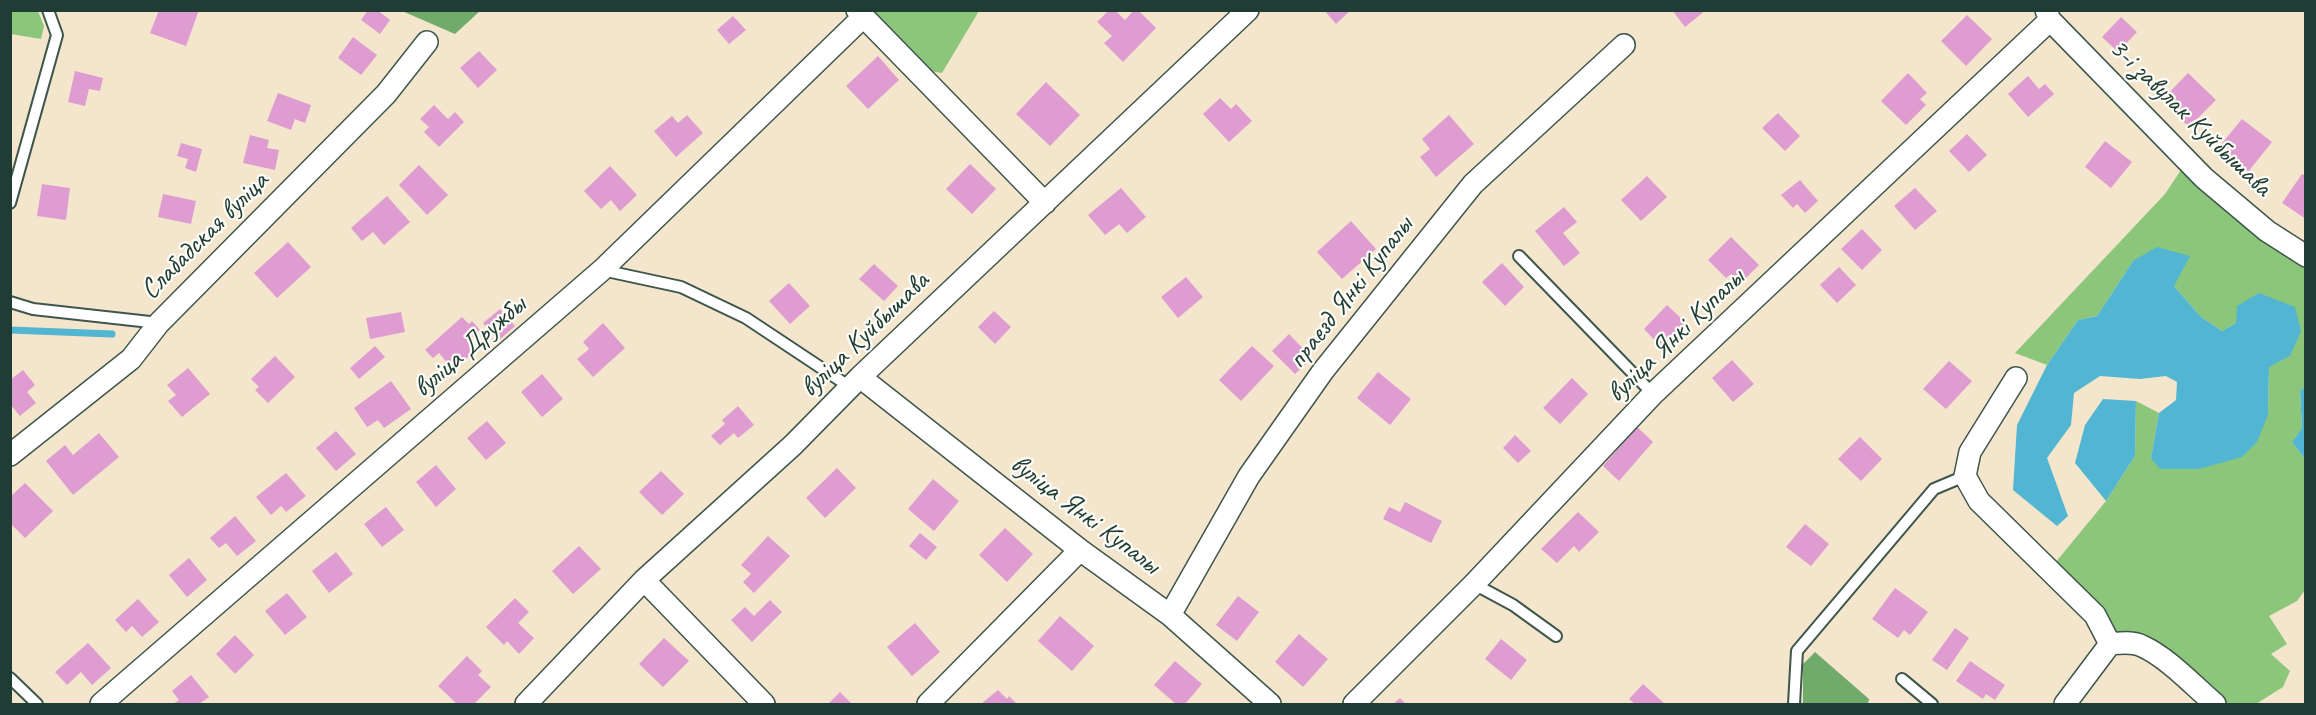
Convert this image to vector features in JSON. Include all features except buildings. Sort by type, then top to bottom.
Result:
[{"type":"street","name":"вуліца Куйбышава","points":[[526,705],[644,580],[793,445],[855,382],[1248,10]]},
{"type":"street","points":[[860,14],[1045,203]]},
{"type":"street","name":"вуліца Дружбы","points":[[101,705],[602,270],[860,14]]},
{"type":"street","name":"3-і завулак Куйбышава","points":[[2048,15],[2204,178],[2267,231],[2306,256]]},
{"type":"street","name":"вуліца Янкі Купалы","points":[[1353,705],[1474,584],[1653,394],[2048,15]]},
{"type":"street","name":"Слабадская вуліца","points":[[10,455],[131,359],[159,323],[386,94],[427,42]]},
{"type":"street","name":"праезд Янкі Купалы","points":[[1170,615],[1249,476],[1323,371],[1473,184],[1624,45]]},
{"type":"street","points":[[2016,378],[1970,452],[1965,476],[1979,501],[2096,615],[2110,644]]},
{"type":"street","name":"вуліца Янкі Купалы","points":[[855,382],[1170,615],[1270,705]]},
{"type":"street","points":[[928,705],[1080,550]]},
{"type":"street","points":[[644,580],[764,705]]},
{"type":"street","points":[[2065,705],[2110,644],[2124,642],[2142,645],[2215,705]]},
{"type":"lane","points":[[10,203],[57,35],[48,10]]},
{"type":"lane","points":[[1519,256],[1653,394]]},
{"type":"lane","points":[[602,270],[681,287],[746,318],[855,382]]},
{"type":"lane","points":[[10,302],[33,309],[159,323]]},
{"type":"lane","points":[[1794,705],[1797,651],[1934,489],[1965,476]]},
{"type":"lane","points":[[1474,584],[1513,605],[1556,636]]},
{"type":"lane","points":[[10,678],[37,705]]},
{"type":"lane","points":[[1902,679],[1932,705]]},
{"type":"green space","points":[[10,11],[38,11],[44,26],[41,39],[11,34]]},
{"type":"green space","points":[[402,11],[480,11],[455,34]]},
{"type":"green space","points":[[871,11],[979,11],[942,73],[930,71]]},
{"type":"green space","points":[[2183,167],[2305,265],[2305,387],[2300,390],[2302,428],[2292,442],[2305,459],[2305,590],[2297,601],[2269,616],[2287,644],[2271,654],[2290,671],[2283,687],[2256,704],[2224,704],[2114,633],[2109,616],[2055,563],[2106,501],[2135,456],[2136,401],[2159,413],[2151,458],[2268,415],[2269,366],[2290,356],[2236,323],[2222,331],[2201,317],[2174,286],[2133,261],[2097,316],[2078,320],[2047,365],[2015,353],[2165,194]]},
{"type":"green space","points":[[1815,652],[1869,699],[1868,704],[1803,704],[1803,664]]},
{"type":"water","points":[[2157,247],[2190,256],[2174,286],[2201,317],[2222,331],[2236,323],[2237,306],[2259,293],[2295,307],[2301,331],[2290,356],[2269,367],[2268,415],[2257,442],[2242,457],[2199,469],[2160,469],[2151,458],[2159,413],[2176,400],[2177,382],[2166,376],[2140,379],[2100,376],[2074,393],[2071,425],[2047,458],[2068,516],[2057,526],[2013,490],[2017,425],[2047,365],[2078,320],[2097,316],[2133,261]]},
{"type":"water","points":[[2305,387],[2305,459],[2292,442],[2302,428],[2300,390]]},
{"type":"water","points":[[2103,399],[2136,401],[2135,456],[2106,501],[2075,463],[2085,425]]},
{"type":"waterway","points":[[10,330],[112,334]]}]
